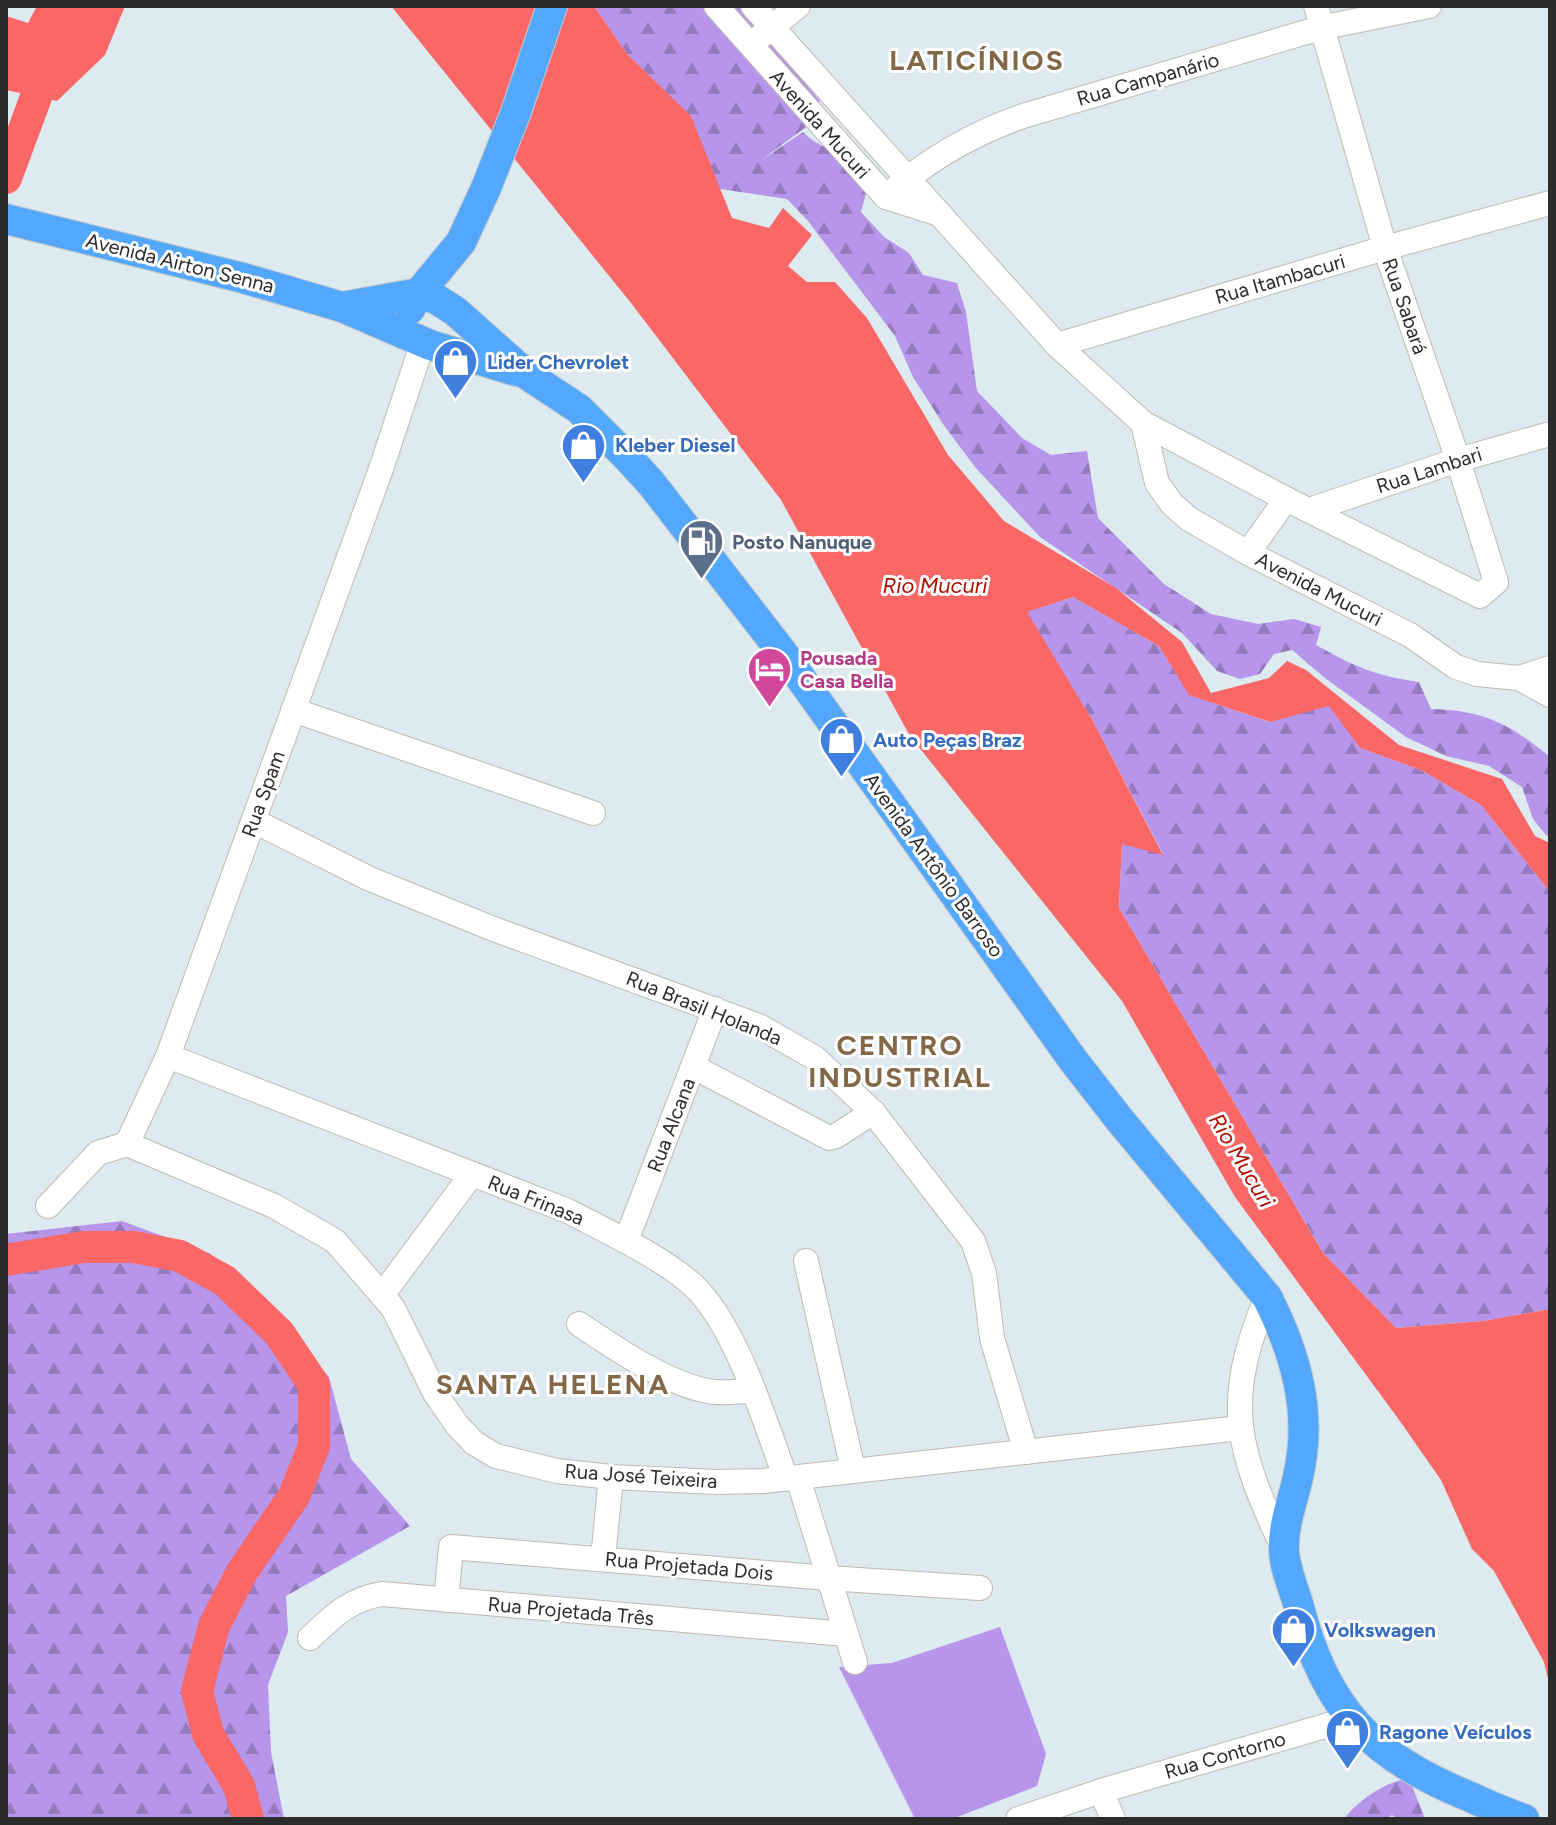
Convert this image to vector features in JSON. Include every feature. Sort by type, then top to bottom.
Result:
[{"type":"main road","points":[[437,301],[409,318],[421,341],[444,335],[437,301],[486,188],[552,6]]},
{"type":"main road","name":"Avenida Airton Senna","points":[[12,220],[243,278],[342,307],[421,341]]},
{"type":"main road","name":"Avenida Airton Senna","points":[[342,307],[437,301]]},
{"type":"main road","name":"Avenida Antônio Barroso","points":[[437,301],[526,374],[579,409],[651,483],[782,652],[1073,1060],[1267,1297],[1284,1331],[1299,1377],[1305,1424],[1299,1475],[1288,1514],[1284,1550]]},
{"type":"main road","name":"Avenida Antônio Barroso","points":[[421,341],[526,374]]},
{"type":"main road","points":[[1284,1550],[1305,1631],[1327,1684],[1349,1719],[1390,1755],[1434,1782],[1521,1819]]},
{"type":"street","name":"Avenida Mucuri","points":[[716,6],[886,197],[942,215]]},
{"type":"street","name":"Avenida Mucuri","points":[[753,6],[1057,345],[1143,423],[1480,596]]},
{"type":"street","points":[[750,45],[798,6]]},
{"type":"street","name":"Rua Campanário","points":[[886,197],[907,178],[952,147],[997,125],[1318,17],[1429,6]]},
{"type":"street","name":"Rua Sabará","points":[[1318,17],[1385,248],[1458,460],[1496,582],[1480,596]]},
{"type":"street","name":"Rua Itambacuri","points":[[1057,345],[1385,248],[1550,203]]},
{"type":"street","name":"Rua Spam","points":[[127,1144],[168,1056],[381,469],[421,341]]},
{"type":"street","name":"Avenida Mucuri","points":[[1143,423],[1157,483],[1172,504],[1189,519],[1248,553],[1410,635],[1456,667],[1477,674],[1519,678],[1550,695]]},
{"type":"street","name":"Rua Lambari","points":[[1309,510],[1458,460],[1550,434]]},
{"type":"street","points":[[1248,553],[1286,499]]},
{"type":"street","points":[[1519,678],[1550,668]]},
{"type":"street","points":[[293,710],[593,813]]},
{"type":"street","name":"Rua Brasil Holanda","points":[[254,821],[370,879],[491,928],[715,1009],[790,1042],[838,1077],[873,1112],[962,1225],[980,1255],[992,1338],[1026,1452]]},
{"type":"street","name":"Rua Alcana","points":[[626,1241],[715,1009]]},
{"type":"street","name":"Rua Frinasa","points":[[168,1056],[568,1211],[626,1241],[676,1273],[706,1299],[732,1344],[792,1478],[855,1662]]},
{"type":"street","points":[[694,1067],[829,1138],[873,1112]]},
{"type":"street","points":[[48,1206],[98,1153],[127,1144]]},
{"type":"street","name":"Rua José Teixeira","points":[[127,1144],[247,1194],[316,1228],[335,1241],[383,1294],[435,1393],[457,1425],[474,1443],[496,1456],[516,1462],[611,1477],[717,1482],[792,1478],[1240,1428]]},
{"type":"street","points":[[383,1294],[472,1174]]},
{"type":"street","points":[[806,1261],[853,1470]]},
{"type":"street","points":[[1267,1297],[1252,1331],[1244,1362],[1240,1428],[1259,1497],[1284,1550]]},
{"type":"street","points":[[579,1324],[647,1367],[686,1384],[707,1391],[752,1391]]},
{"type":"street","points":[[603,1558],[611,1477]]},
{"type":"street","name":"Rua Projetada Dois","points":[[446,1600],[451,1547],[980,1588]]},
{"type":"street","name":"Rua Projetada Três","points":[[310,1638],[347,1604],[382,1594],[846,1634]]},
{"type":"street","name":"Rua Contorno","points":[[1018,1819],[1101,1791],[1349,1719]]},
{"type":"street","points":[[1101,1791],[1113,1819]]},
{"type":"green space","points":[[594,6],[742,6],[820,101],[806,127],[760,161],[803,132],[842,160],[866,193],[861,212],[884,237],[909,253],[923,275],[957,283],[966,312],[977,391],[1022,438],[1051,455],[1087,451],[1098,518],[1164,584],[1211,614],[1258,624],[1294,619],[1321,627],[1316,645],[1365,669],[1419,682],[1431,709],[1481,716],[1522,736],[1550,757],[1550,837],[1533,819],[1522,787],[1489,766],[1446,756],[1406,737],[1292,650],[1274,654],[1260,674],[1240,679],[1217,671],[1182,633],[1040,537],[975,467],[943,424],[913,377],[895,336],[808,221],[787,199],[720,189],[685,111],[627,54]]},
{"type":"green space","points":[[1073,597],[1159,646],[1190,695],[1269,722],[1329,705],[1360,748],[1421,770],[1481,805],[1550,892],[1550,1309],[1483,1321],[1396,1328],[1323,1253],[1119,908],[1122,843],[1163,854],[1093,721],[1026,612]]},
{"type":"green space","points":[[122,1221],[211,1254],[277,1316],[329,1377],[351,1459],[410,1526],[286,1596],[288,1632],[268,1685],[271,1752],[284,1819],[6,1819],[6,1234]]},
{"type":"green space","points":[[1000,1627],[1046,1754],[1037,1786],[952,1819],[915,1819],[839,1667],[892,1663]]},
{"type":"green space","points":[[1409,1778],[1425,1819],[1396,1818],[1392,1815],[1386,1819],[1344,1819],[1373,1793]]},
{"type":"water","points":[[37,6],[125,6],[105,55],[57,101],[6,90],[6,16],[28,23]]},
{"type":"water","name":"Rio Mucuri","points":[[391,6],[594,6],[627,54],[691,116],[732,218],[769,228],[783,208],[812,235],[788,266],[807,282],[835,282],[867,318],[948,455],[1004,521],[1116,588],[1182,642],[1211,693],[1269,678],[1287,661],[1306,670],[1399,745],[1502,779],[1535,836],[1550,843],[1550,892],[1481,805],[1421,770],[1360,748],[1329,706],[1270,722],[1189,695],[1159,646],[1073,597],[1027,612],[1093,721],[1163,855],[1122,844],[1119,908],[1323,1253],[1396,1328],[1483,1321],[1550,1309],[1550,1687],[1544,1662],[1494,1571],[1472,1549],[1441,1480],[1235,1197],[1122,1001],[910,736],[781,500],[631,303]]},
{"type":"waterway","points":[[6,178],[36,97],[42,63]]},
{"type":"waterway","points":[[6,1260],[83,1247],[134,1247],[180,1256],[225,1281],[279,1333],[314,1385],[314,1446],[294,1496],[242,1572],[214,1626],[197,1691],[208,1734],[239,1786],[248,1819]]},
{"type":"place","name":"Lider Chevrolet","points":[[456,401]]},
{"type":"place","name":"Kleber Diesel","points":[[584,484]]},
{"type":"place","name":"Posto Nanuque","points":[[701,581]]},
{"type":"place","name":"Pousada Casa Bella","points":[[769,709]]},
{"type":"place","name":"Auto Peças Braz","points":[[842,779]]},
{"type":"place","name":"Volkswagen","points":[[1293,1669]]},
{"type":"place","name":"Ragone Veículos","points":[[1348,1771]]},
{"type":"district","name":"LATICÍNIOS","points":[[977,60]]},
{"type":"district","name":"CENTRO INDUSTRIAL","points":[[900,1061]]},
{"type":"district","name":"SANTA HELENA","points":[[553,1384]]}]
